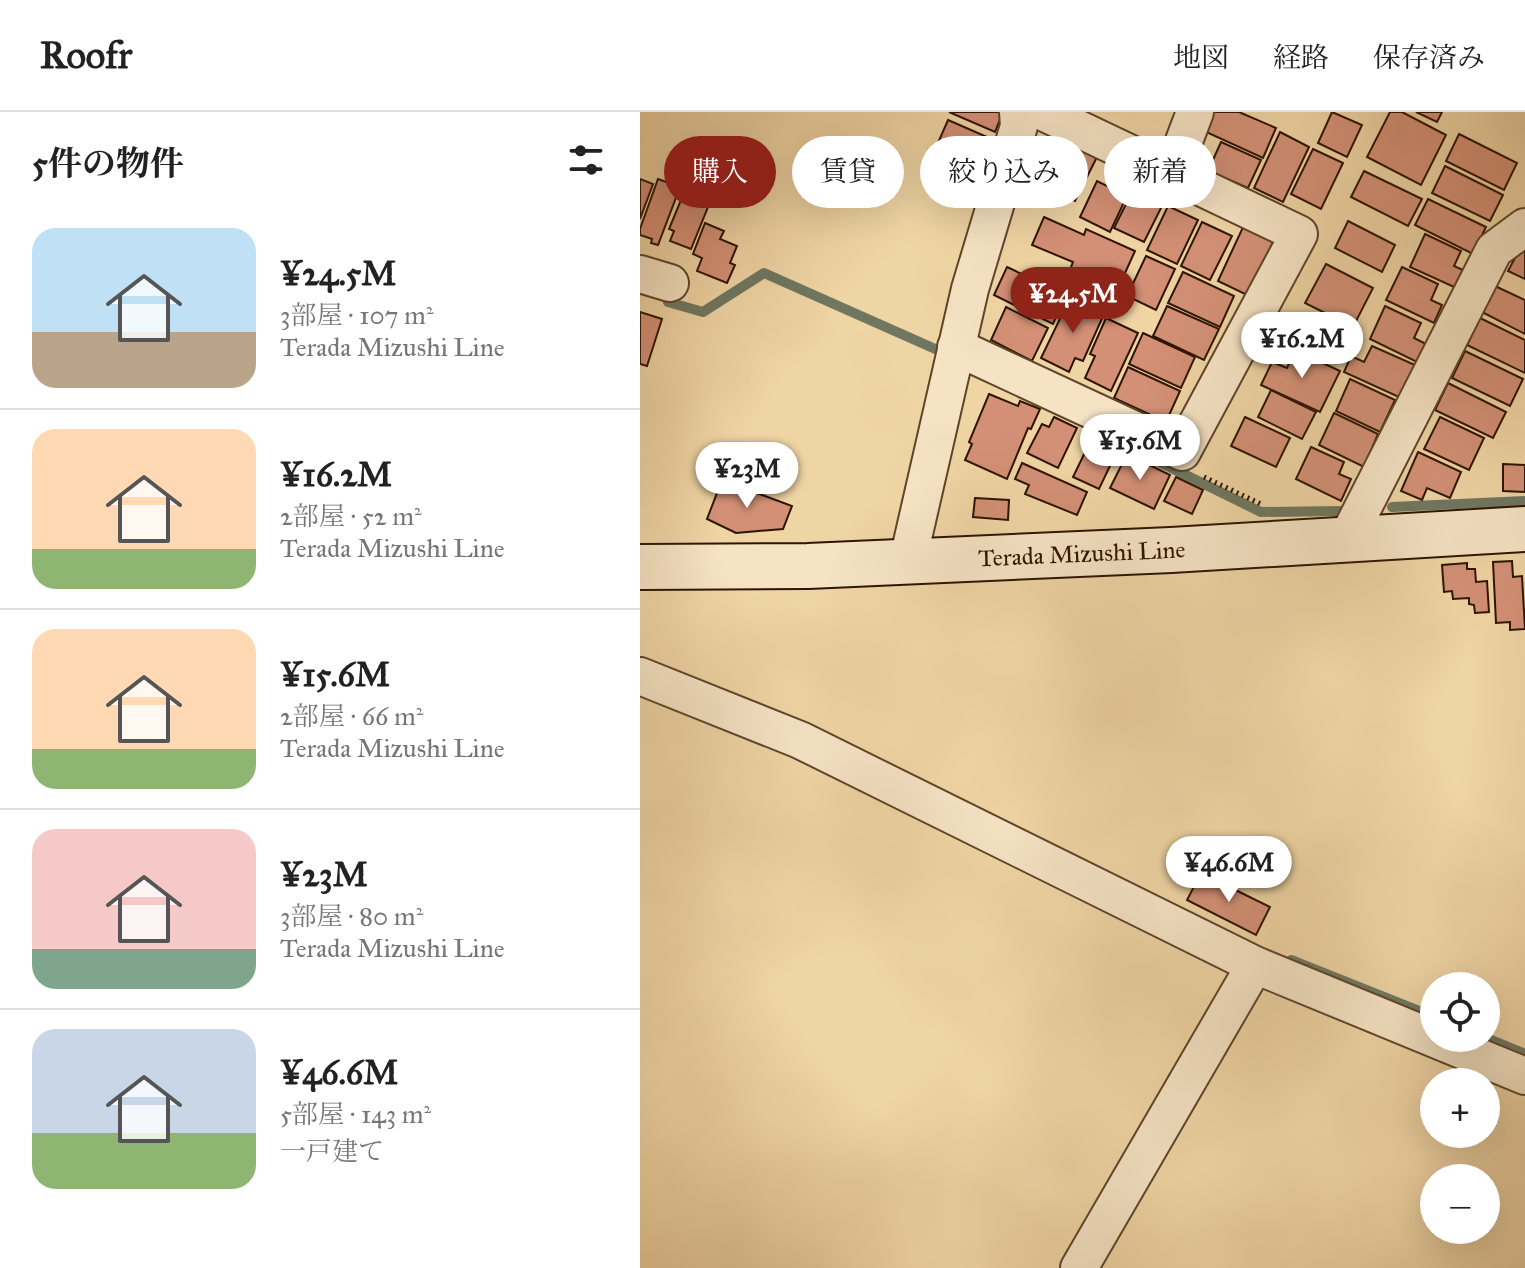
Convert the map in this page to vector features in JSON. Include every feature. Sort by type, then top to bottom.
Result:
[{"type":"main road","name":"Terada Mizushi Line","points":[[640,567],[808,566],[1171,550],[1525,529]]},
{"type":"street","points":[[908,560],[970,289],[1019,126],[1018,112]]},
{"type":"street","points":[[1043,112],[1104,141]]},
{"type":"street","points":[[1186,136],[1195,112]]},
{"type":"street","points":[[956,347],[1182,452],[1299,234],[1216,194]]},
{"type":"street","points":[[1347,539],[1494,250],[1525,227]]},
{"type":"street","points":[[640,676],[800,740],[1255,965],[1525,1076]]},
{"type":"street","points":[[1079,1268],[1255,965]]},
{"type":"path","points":[[1182,452],[1187,469],[1268,507]]},
{"type":"building","points":[[949,112],[1003,112],[995,132]]},
{"type":"building","points":[[1212,112],[1239,112],[1276,128],[1263,158],[1204,131]]},
{"type":"building","points":[[1332,112],[1362,125],[1347,157],[1318,143]]},
{"type":"building","points":[[1390,112],[1402,112],[1446,135],[1421,185],[1367,157]]},
{"type":"building","points":[[1416,112],[1442,112],[1437,122]]},
{"type":"building","points":[[948,120],[985,136],[941,136]]},
{"type":"building","points":[[1280,132],[1309,147],[1283,202],[1254,188]]},
{"type":"building","points":[[1459,134],[1517,163],[1504,190],[1446,161]]},
{"type":"building","points":[[1221,142],[1261,160],[1248,188],[1216,174],[1216,153]]},
{"type":"building","points":[[1313,149],[1343,163],[1321,209],[1291,194]]},
{"type":"building","points":[[1088,153],[1097,157],[1088,175]]},
{"type":"building","points":[[1445,166],[1503,195],[1490,221],[1432,193]]},
{"type":"building","points":[[1364,171],[1422,199],[1408,226],[1351,197]]},
{"type":"building","points":[[640,179],[653,184],[640,219]]},
{"type":"building","points":[[658,179],[664,181],[664,208],[672,208],[658,245],[640,235]]},
{"type":"building","points":[[1097,181],[1104,184],[1104,208],[1121,208],[1110,232],[1080,217],[1084,208],[1088,208],[1088,200]]},
{"type":"building","points":[[1428,199],[1486,227],[1473,254],[1415,225]]},
{"type":"building","points":[[678,208],[708,208],[691,249],[670,241],[674,231],[669,229]]},
{"type":"building","points":[[1124,208],[1161,208],[1144,242],[1114,228]]},
{"type":"building","points":[[1167,208],[1198,220],[1177,264],[1147,250]]},
{"type":"building","points":[[1044,217],[1084,235],[1086,229],[1135,251],[1116,293],[1069,272],[1073,262],[1032,245]]},
{"type":"building","points":[[1348,221],[1395,245],[1382,272],[1335,248]]},
{"type":"building","points":[[1202,222],[1232,236],[1210,280],[1181,266]]},
{"type":"building","points":[[705,223],[724,231],[720,239],[737,246],[730,263],[735,265],[727,283],[697,271],[702,258],[693,254]]},
{"type":"building","points":[[1244,225],[1274,240],[1247,295],[1218,281]]},
{"type":"building","points":[[1425,234],[1461,251],[1454,266],[1463,270],[1454,287],[1410,267]]},
{"type":"building","points":[[1522,245],[1525,246],[1525,279],[1508,271]]},
{"type":"building","points":[[1146,256],[1175,269],[1156,310],[1127,296]]},
{"type":"building","points":[[1326,264],[1373,288],[1353,327],[1305,303]]},
{"type":"building","points":[[1007,267],[1066,295],[1053,324],[994,295]]},
{"type":"building","points":[[1402,267],[1438,284],[1431,300],[1442,305],[1434,323],[1386,300]]},
{"type":"building","points":[[1183,272],[1234,296],[1220,327],[1168,303]]},
{"type":"building","points":[[1495,286],[1525,300],[1525,334],[1482,312]]},
{"type":"building","points":[[1070,298],[1104,314],[1083,361],[1075,358],[1069,372],[1041,358]]},
{"type":"building","points":[[1167,306],[1219,329],[1204,360],[1153,336]]},
{"type":"building","points":[[1385,306],[1421,323],[1414,338],[1426,344],[1417,362],[1370,339]]},
{"type":"building","points":[[1006,307],[1048,328],[1032,361],[991,340]]},
{"type":"building","points":[[640,312],[662,319],[647,366],[640,364]]},
{"type":"building","points":[[1299,316],[1326,329],[1331,322],[1354,332],[1341,360],[1290,337]]},
{"type":"building","points":[[1106,318],[1138,333],[1111,391],[1085,378],[1095,356],[1090,354]]},
{"type":"building","points":[[1480,318],[1525,340],[1525,373],[1467,345]]},
{"type":"building","points":[[1143,333],[1195,357],[1181,388],[1129,364]]},
{"type":"building","points":[[1372,346],[1415,365],[1401,398],[1344,372],[1351,356],[1364,362]]},
{"type":"building","points":[[1295,350],[1340,371],[1320,412],[1261,385],[1272,362],[1287,368]]},
{"type":"building","points":[[1465,351],[1523,379],[1510,406],[1452,378]]},
{"type":"building","points":[[1128,367],[1180,391],[1166,422],[1114,398]]},
{"type":"building","points":[[1350,379],[1395,400],[1380,432],[1336,411]]},
{"type":"building","points":[[1448,383],[1506,412],[1493,438],[1435,410]]},
{"type":"building","points":[[1271,390],[1316,412],[1302,439],[1258,417]]},
{"type":"building","points":[[989,394],[1018,406],[1020,401],[1040,409],[1031,429],[1028,428],[1007,479],[965,460]]},
{"type":"building","points":[[1334,413],[1378,434],[1364,467],[1319,445]]},
{"type":"building","points":[[1054,417],[1077,428],[1058,468],[1027,453],[1042,424],[1049,427]]},
{"type":"building","points":[[1245,417],[1290,438],[1276,467],[1231,446]]},
{"type":"building","points":[[1440,417],[1484,438],[1469,470],[1424,449]]},
{"type":"building","points":[[1101,438],[1119,447],[1099,489],[1073,477],[1088,446],[1096,449]]},
{"type":"building","points":[[1311,447],[1344,462],[1339,474],[1351,479],[1341,501],[1296,479]]},
{"type":"building","points":[[1418,452],[1461,472],[1450,498],[1427,488],[1422,500],[1401,491]]},
{"type":"building","points":[[1127,454],[1170,475],[1154,509],[1110,488]]},
{"type":"building","points":[[1022,463],[1087,492],[1077,515],[1025,494],[1029,485],[1015,479]]},
{"type":"building","points":[[1503,464],[1525,465],[1525,492],[1503,491]]},
{"type":"building","points":[[1176,477],[1203,490],[1192,514],[1164,501]]},
{"type":"building","points":[[722,480],[792,506],[783,529],[736,533],[707,519]]},
{"type":"building","points":[[975,498],[1009,500],[1008,520],[973,517]]},
{"type":"building","points":[[1512,561],[1513,577],[1522,576],[1525,629],[1510,630],[1510,622],[1496,623],[1493,562]]},
{"type":"building","points":[[1467,563],[1467,569],[1475,569],[1476,582],[1487,581],[1489,612],[1475,613],[1469,598],[1453,599],[1452,591],[1444,592],[1442,565]]},
{"type":"building","points":[[1201,873],[1270,907],[1256,935],[1187,900]]},
{"type":"waterway","points":[[668,302],[703,312],[764,273],[942,352]]},
{"type":"waterway","points":[[1131,448],[1261,512],[1343,511]]},
{"type":"waterway","points":[[1392,507],[1525,501]]},
{"type":"waterway","points":[[1291,960],[1420,1011]]},
{"type":"waterway","points":[[1500,1044],[1525,1054]]}]
